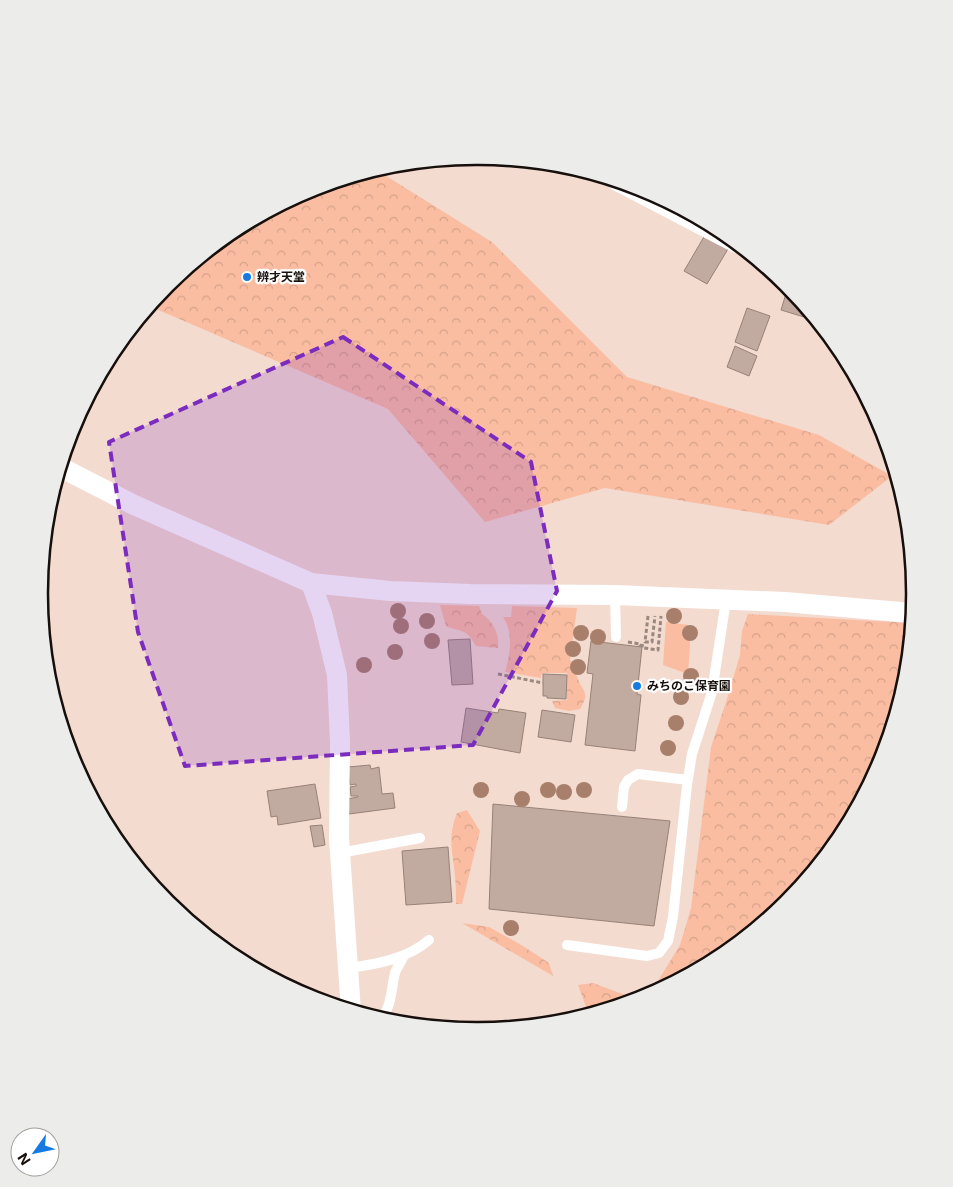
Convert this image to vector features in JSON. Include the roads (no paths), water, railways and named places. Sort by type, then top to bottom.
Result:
[{"type":"street","points":[[66,470],[132,504],[311,583],[400,591],[615,604],[726,600],[785,602],[905,612]]},
{"type":"street","points":[[311,583],[322,613],[337,675],[340,742],[340,853],[351,1004]]},
{"type":"lane","points":[[567,944],[647,956],[659,953],[668,941],[673,917],[692,754],[712,692],[726,600]]},
{"type":"lane","points":[[615,604],[616,637]]},
{"type":"lane","points":[[622,807],[624,788],[628,780],[638,774],[688,780]]},
{"type":"lane","points":[[340,853],[420,838]]},
{"type":"lane","points":[[349,968],[377,964],[404,955],[423,946],[429,940]]},
{"type":"lane","points":[[385,1012],[396,972],[404,955]]},
{"type":"place","name":"辨才天堂","points":[[247,277]]},
{"type":"place","name":"みちのこ保育園","points":[[637,686]]}]
